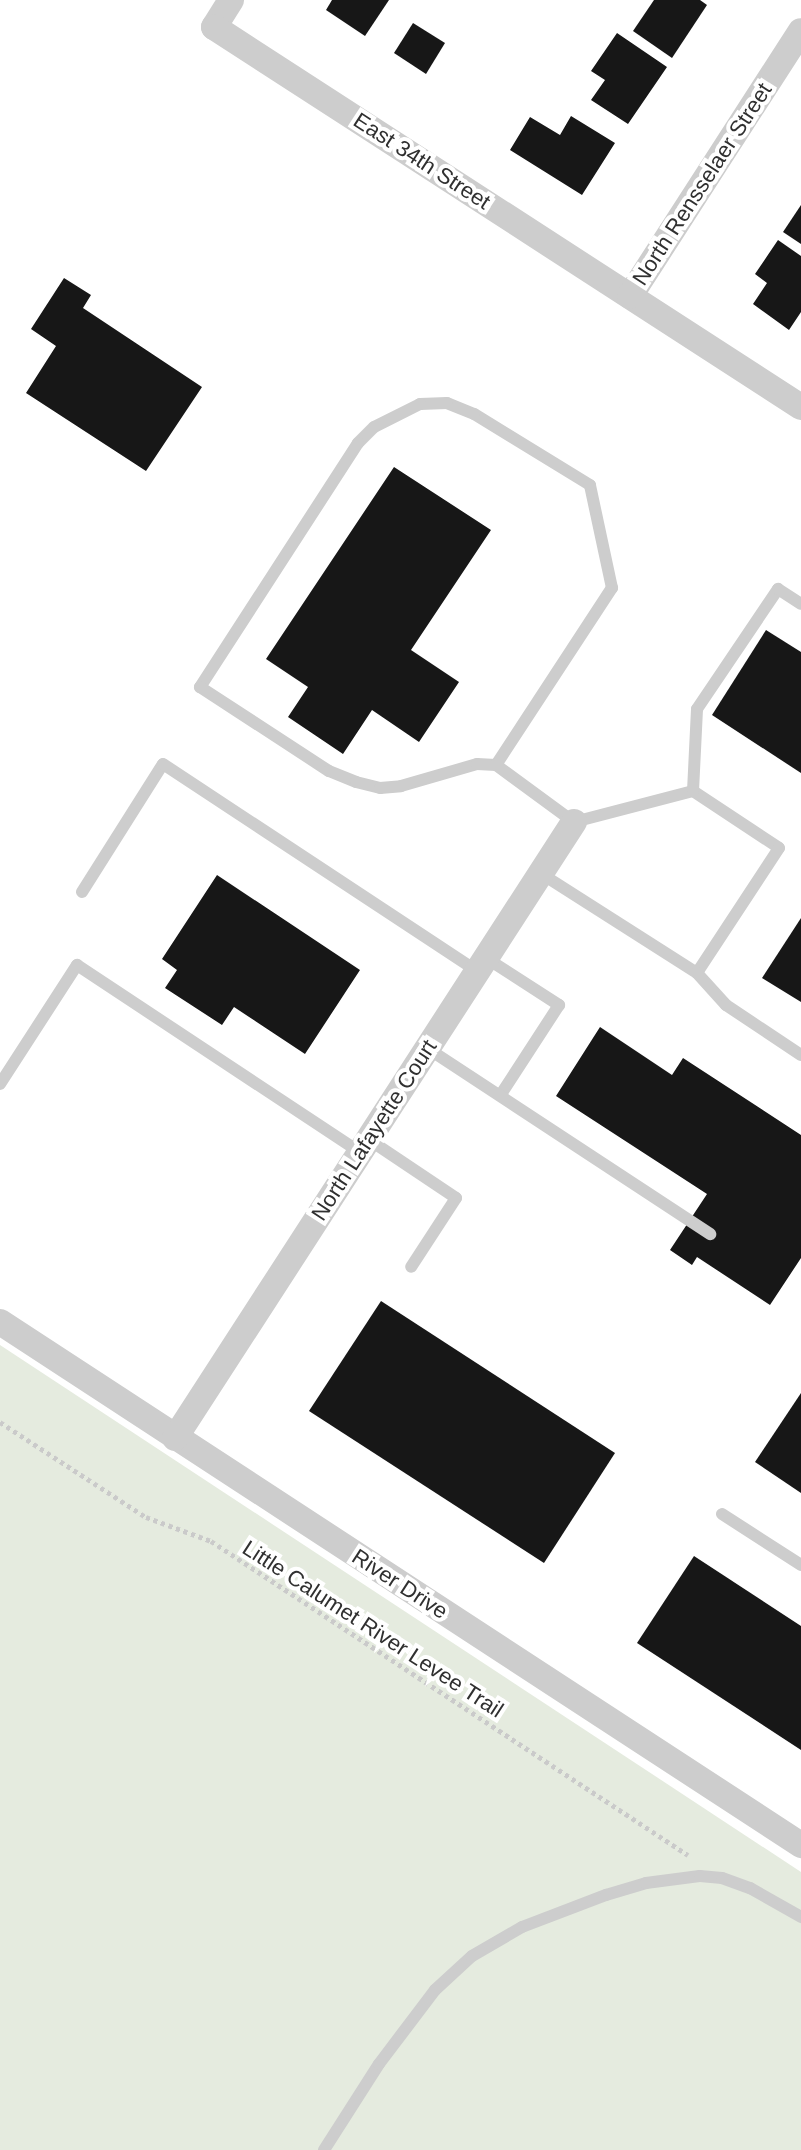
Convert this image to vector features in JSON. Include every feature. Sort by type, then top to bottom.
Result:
[{"type":"street","name":"East 34th Street","points":[[231,0],[214,27],[801,407]]},
{"type":"street","name":"North Rensselaer Street","points":[[630,296],[801,31]]},
{"type":"street","name":"North Lafayette Court","points":[[175,1438],[574,822]]},
{"type":"street","name":"River Drive","points":[[0,1322],[801,1845]]},
{"type":"lane","points":[[496,765],[612,588],[590,485],[474,414],[447,403],[420,404],[374,427],[358,443],[200,687],[329,771],[380,788],[401,786],[464,767],[496,765],[574,822],[693,791],[779,848],[697,973]]},
{"type":"lane","points":[[693,791],[697,709],[778,589],[801,604]]},
{"type":"lane","points":[[82,892],[163,764],[482,964],[559,1005],[500,1096]]},
{"type":"lane","points":[[540,873],[697,973],[726,1005],[801,1055]]},
{"type":"lane","points":[[0,1084],[77,965],[364,1146],[456,1198],[411,1267]]},
{"type":"lane","points":[[427,1048],[710,1234]]},
{"type":"lane","points":[[722,1514],[801,1565]]},
{"type":"lane","points":[[324,2150],[418,2009],[472,1956],[522,1927],[606,1895],[675,1878],[722,1878],[750,1888],[801,1917]]},
{"type":"path","name":"Little Calumet River Levee Trail","points":[[0,1422],[146,1517],[211,1541],[722,1878]]},
{"type":"shaded area","points":[[0,1345],[801,1872],[801,2150],[0,2150]]},
{"type":"building","points":[[332,0],[389,0],[365,36],[326,10]]},
{"type":"building","points":[[654,0],[700,0],[707,5],[672,58],[633,31]]},
{"type":"building","points":[[413,23],[445,43],[426,74],[394,53]]},
{"type":"building","points":[[617,33],[667,67],[628,124],[591,100],[605,80],[591,71]]},
{"type":"building","points":[[571,116],[615,143],[582,195],[510,150],[530,117],[560,135]]},
{"type":"building","points":[[801,205],[801,244],[783,232]]},
{"type":"building","points":[[778,240],[801,256],[801,312],[789,330],[753,304],[767,283],[755,274]]},
{"type":"building","points":[[64,278],[91,295],[83,308],[202,387],[146,471],[26,393],[56,346],[31,329]]},
{"type":"building","points":[[394,467],[491,530],[411,650],[459,682],[419,742],[372,710],[343,754],[288,717],[308,687],[266,659]]},
{"type":"building","points":[[766,630],[801,652],[801,773],[712,715]]},
{"type":"building","points":[[217,875],[360,970],[305,1054],[234,1007],[222,1025],[165,988],[177,970],[162,959]]},
{"type":"building","points":[[801,918],[801,1002],[762,978]]},
{"type":"building","points":[[600,1027],[672,1075],[683,1058],[801,1135],[801,1258],[770,1305],[697,1257],[692,1265],[670,1250],[707,1194],[556,1096]]},
{"type":"building","points":[[381,1301],[615,1453],[544,1563],[309,1411]]},
{"type":"building","points":[[801,1393],[801,1493],[755,1462]]},
{"type":"building","points":[[694,1556],[801,1626],[801,1750],[637,1643]]}]
